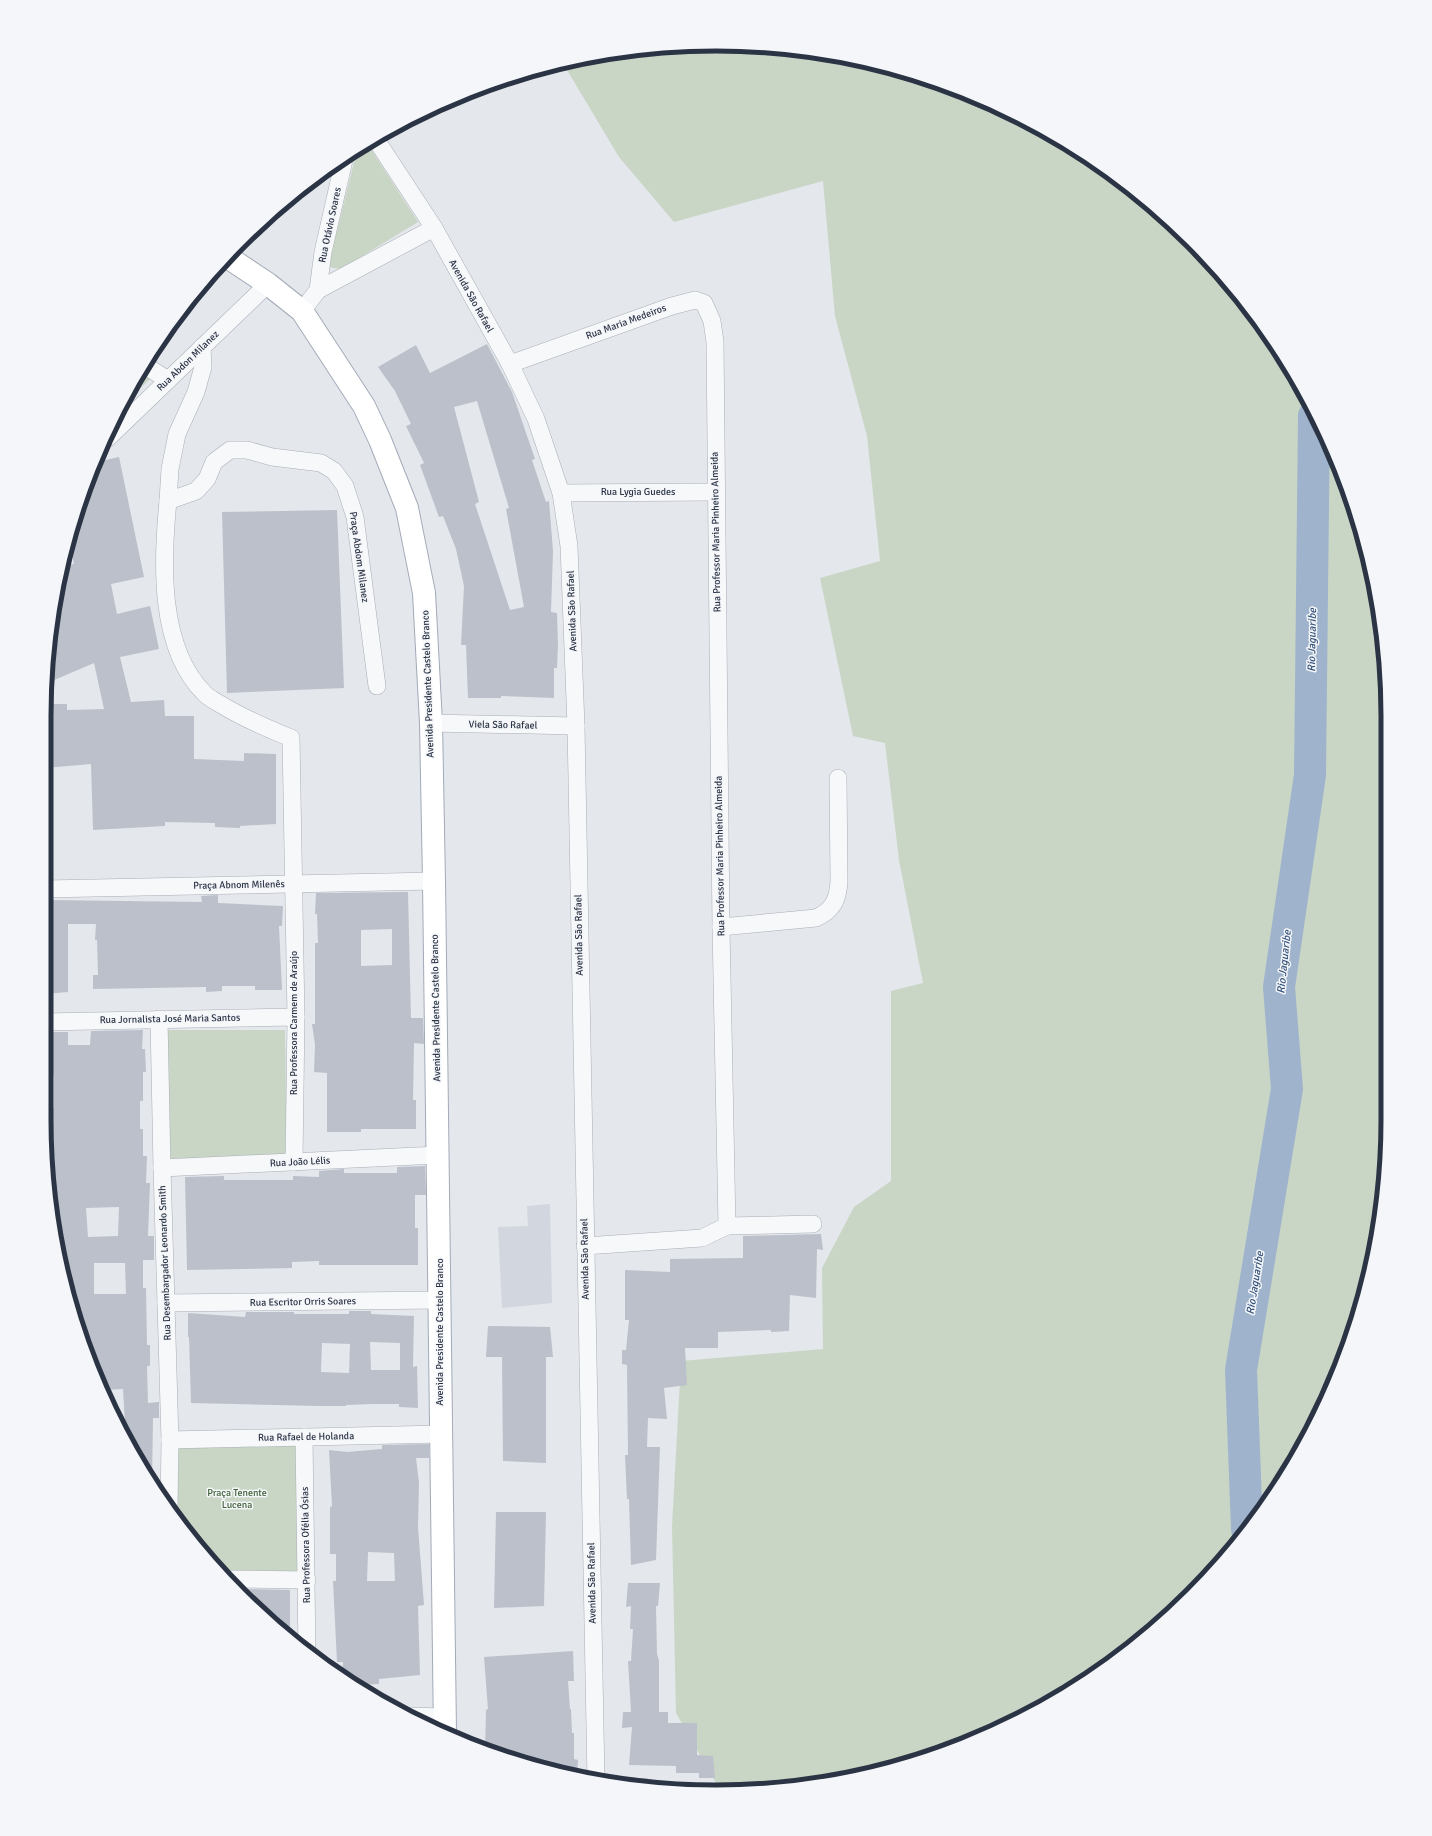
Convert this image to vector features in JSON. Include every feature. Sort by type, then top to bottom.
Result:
[{"type":"main road","name":"Avenida Presidente Castelo Branco","points":[[233,260],[268,284],[302,311],[364,406],[380,440],[406,508],[424,593],[431,723],[434,881],[444,1725]]},
{"type":"street","name":"Avenida São Rafael","points":[[379,143],[434,228],[510,364],[536,419],[561,493],[569,546],[576,726],[596,1774]]},
{"type":"street","name":"Rua Otávio Soares","points":[[318,290],[322,252],[343,166]]},
{"type":"street","points":[[302,311],[318,290],[434,228]]},
{"type":"street","name":"Rua Abdon Milanez","points":[[116,430],[268,284]]},
{"type":"street","name":"Rua Maria Medeiros","points":[[510,364],[672,306],[695,300],[704,303],[709,311],[715,342]]},
{"type":"street","name":"Rua Professor Maria Pinheiro Almeida","points":[[715,342],[715,492],[727,1226]]},
{"type":"street","points":[[202,347],[203,367],[196,392],[177,434],[170,469],[164,555],[168,609],[174,643],[183,666],[205,694],[244,719],[291,738],[293,884]]},
{"type":"street","points":[[149,368],[168,380]]},
{"type":"street","name":"Praça Abdom Milanez","points":[[168,501],[196,490],[207,479],[214,462],[230,450],[247,450],[272,457],[321,463],[334,472],[346,486],[355,517],[377,686]]},
{"type":"street","name":"Rua Lygia Guedes","points":[[561,493],[715,492]]},
{"type":"street","name":"Viela São Rafael","points":[[431,723],[576,726]]},
{"type":"street","points":[[721,927],[816,918],[826,913],[832,907],[838,893],[839,881],[838,778]]},
{"type":"street","name":"Praça Abnom Milenês","points":[[51,889],[434,881]]},
{"type":"street","name":"Rua Professora Carmem de Araújo","points":[[293,884],[296,1017],[294,1162]]},
{"type":"street","name":"Rua Jornalista José Maria Santos","points":[[51,1022],[296,1017]]},
{"type":"street","name":"Rua Desembargador Leonardo Smith","points":[[159,1019],[170,1440],[169,1498]]},
{"type":"street","name":"Rua João Lélis","points":[[162,1168],[438,1155]]},
{"type":"street","points":[[585,1246],[702,1238],[727,1226],[813,1224]]},
{"type":"street","name":"Rua Escritor Orris Soares","points":[[166,1303],[440,1300]]},
{"type":"street","name":"Rua Rafael de Holanda","points":[[170,1440],[441,1434]]},
{"type":"street","name":"Rua Professora Ofélia Ósias","points":[[304,1437],[307,1645]]},
{"type":"street","points":[[236,1579],[307,1580]]},
{"type":"shaded area","points":[[550,1204],[552,1303],[502,1308],[498,1227],[528,1226],[527,1206]]},
{"type":"green space","points":[[716,51],[759,52],[846,64],[930,86],[1010,120],[1048,140],[1085,163],[1121,188],[1154,216],[1186,246],[1216,278],[1244,311],[1292,384],[1312,422],[1346,502],[1368,586],[1380,673],[1380,1163],[1368,1250],[1346,1334],[1312,1414],[1292,1453],[1244,1525],[1186,1590],[1121,1648],[1048,1696],[1010,1716],[930,1750],[846,1772],[759,1784],[717,1785],[676,1713],[672,1526],[681,1361],[823,1349],[822,1268],[854,1207],[891,1181],[891,991],[923,983],[899,860],[885,743],[853,736],[820,578],[880,561],[867,436],[835,316],[823,181],[674,222],[619,157],[566,69],[629,57],[673,52]]},
{"type":"green space","points":[[370,148],[418,222],[341,269],[328,267],[355,158]]},
{"type":"green space","points":[[145,376],[150,379],[134,394]]},
{"type":"green space","points":[[166,1030],[285,1030],[287,1156],[169,1159]]},
{"type":"green space","name":"Praça Tenente Lucena","points":[[170,1440],[298,1440],[297,1571],[228,1571],[188,1525],[172,1502]]},
{"type":"building","points":[[487,344],[512,392],[535,459],[532,460],[546,502],[549,501],[553,551],[551,612],[557,613],[558,643],[557,668],[554,668],[554,698],[501,696],[501,698],[468,698],[466,645],[461,645],[464,586],[456,549],[443,516],[439,517],[420,465],[424,463],[406,426],[411,424],[395,391],[378,367],[416,345],[430,373]],"holes":[[[477,401],[509,508],[506,509],[524,607],[510,610],[475,504],[479,502],[454,407]]]},
{"type":"building","points":[[119,457],[144,577],[111,584],[117,614],[150,606],[159,649],[120,657],[131,702],[164,700],[165,716],[194,716],[194,759],[244,761],[244,753],[276,754],[276,824],[240,826],[240,828],[215,827],[215,823],[165,822],[165,826],[93,830],[91,764],[51,767],[51,704],[67,704],[67,710],[104,709],[94,663],[52,681],[57,629],[64,586],[69,565],[74,564],[72,553],[86,502],[103,461]]},
{"type":"building","points":[[337,510],[344,688],[227,693],[222,512]]},
{"type":"building","points":[[408,892],[411,1018],[423,1018],[424,1044],[414,1043],[413,1100],[416,1100],[416,1129],[361,1129],[361,1132],[327,1132],[327,1073],[314,1072],[315,1045],[312,1024],[315,1024],[315,943],[318,943],[317,914],[315,914],[316,893]],"holes":[[[392,929],[392,965],[361,966],[361,930]]]},
{"type":"building","points":[[218,895],[218,903],[283,906],[282,926],[279,926],[282,990],[255,990],[255,986],[222,986],[222,991],[206,992],[206,987],[93,989],[93,975],[98,975],[97,940],[95,940],[96,924],[68,924],[68,992],[51,993],[51,900],[202,902],[201,896]]},
{"type":"building","points":[[143,1030],[142,1049],[145,1049],[146,1072],[143,1072],[143,1101],[140,1101],[140,1129],[143,1129],[143,1156],[147,1156],[146,1183],[150,1183],[148,1236],[154,1236],[154,1260],[143,1260],[143,1288],[146,1288],[147,1345],[150,1345],[150,1366],[147,1366],[148,1403],[159,1402],[159,1418],[153,1418],[152,1472],[125,1424],[123,1389],[109,1390],[86,1334],[64,1250],[57,1207],[52,1163],[51,1108],[54,1108],[54,1075],[51,1076],[51,1032],[68,1032],[68,1045],[90,1045],[91,1031]],"holes":[[[119,1207],[118,1236],[88,1237],[86,1208]],[[94,1263],[125,1263],[126,1294],[94,1294]]]},
{"type":"building","points":[[425,1166],[426,1195],[415,1195],[415,1228],[418,1228],[418,1265],[319,1265],[319,1261],[292,1262],[292,1268],[187,1270],[185,1177],[224,1176],[224,1180],[293,1180],[293,1176],[319,1177],[319,1171],[344,1169],[344,1173],[397,1173],[397,1167]]},
{"type":"building","points":[[821,1234],[823,1250],[817,1249],[816,1298],[790,1295],[789,1331],[771,1332],[771,1330],[718,1332],[718,1348],[685,1348],[687,1385],[664,1388],[667,1419],[648,1418],[647,1447],[660,1447],[656,1560],[631,1565],[629,1499],[627,1499],[625,1455],[628,1455],[627,1365],[622,1364],[622,1350],[626,1350],[629,1320],[625,1320],[625,1270],[670,1272],[670,1259],[743,1258],[743,1236]]},
{"type":"building","points":[[349,1311],[371,1311],[371,1314],[414,1316],[413,1367],[417,1366],[418,1408],[399,1407],[399,1404],[319,1406],[191,1403],[188,1313],[245,1317],[246,1312],[349,1314]],"holes":[[[370,1342],[400,1343],[400,1370],[371,1370]],[[322,1343],[350,1344],[349,1373],[321,1372]]]},
{"type":"building","points":[[488,1326],[550,1327],[553,1357],[546,1357],[546,1463],[503,1461],[502,1357],[486,1357]]},
{"type":"building","points":[[429,1444],[429,1458],[416,1458],[419,1483],[418,1527],[424,1605],[418,1606],[420,1675],[379,1679],[379,1684],[365,1685],[342,1670],[343,1662],[337,1662],[333,1581],[336,1581],[336,1554],[330,1554],[330,1507],[332,1506],[329,1450],[347,1452],[382,1449],[382,1445]],"holes":[[[368,1552],[394,1553],[395,1581],[367,1581]]]},
{"type":"building","points":[[496,1512],[546,1512],[544,1606],[494,1608]]},
{"type":"building","points":[[628,1583],[660,1583],[658,1606],[656,1606],[657,1654],[659,1661],[659,1712],[668,1712],[668,1723],[697,1723],[697,1755],[713,1756],[715,1778],[699,1778],[699,1773],[676,1773],[676,1766],[629,1765],[632,1727],[622,1728],[623,1712],[631,1712],[628,1661],[631,1661],[633,1629],[630,1629],[631,1606],[626,1607]]},
{"type":"building","points":[[245,1589],[290,1590],[290,1629],[278,1620]]},
{"type":"building","points":[[573,1651],[574,1681],[568,1681],[572,1733],[574,1733],[574,1759],[578,1760],[577,1770],[502,1750],[485,1743],[486,1710],[488,1709],[484,1657]]},
{"type":"waterway","name":"Rio Jaguaribe","points":[[1247,1521],[1241,1370],[1287,1089],[1279,987],[1310,775],[1314,426]]}]
